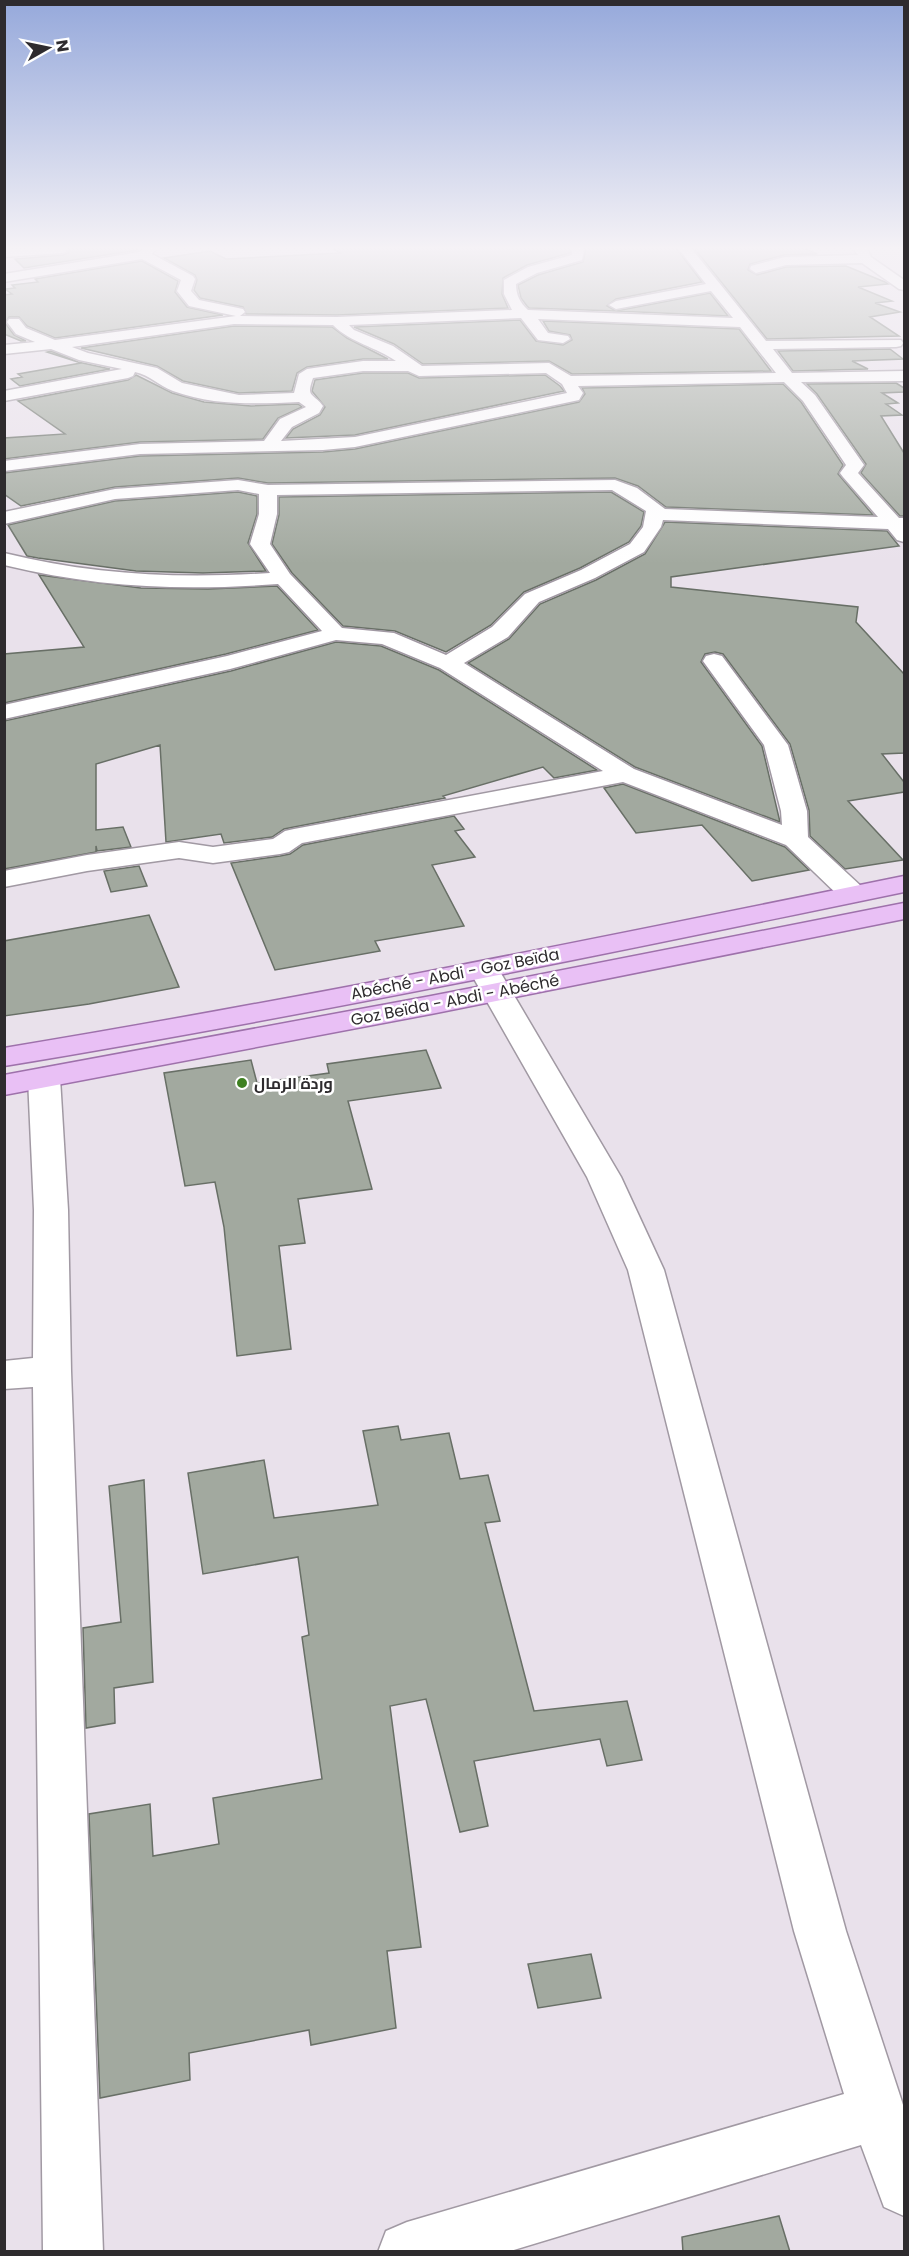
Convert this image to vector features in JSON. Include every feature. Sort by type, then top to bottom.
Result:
[{"type":"main road","name":"Abéché - Abdi - Goz Beïda","points":[[4,1057],[491,981],[852,893],[904,884]]},
{"type":"main road","name":"Goz Beïda - Abdi - Abéché","points":[[24,1081],[491,981],[904,911]]},
{"type":"street","points":[[75,353],[152,371],[177,387],[220,398],[259,400],[303,397],[313,403],[315,406],[313,410],[286,423],[269,446]]},
{"type":"street","points":[[4,466],[140,449],[355,442],[547,403],[573,397],[575,393],[568,381],[549,368],[423,372],[394,353]]},
{"type":"street","points":[[768,353],[787,378],[809,398],[855,465],[849,473],[901,528]]},
{"type":"street","points":[[4,396],[128,372],[161,357]]},
{"type":"street","points":[[303,397],[301,390],[307,374],[352,367],[411,366]]},
{"type":"street","points":[[568,381],[842,379],[904,376]]},
{"type":"street","points":[[238,485],[244,446]]},
{"type":"street","points":[[4,518],[115,494],[238,485],[268,490],[615,485],[647,501],[656,509],[652,527],[637,548],[588,574],[532,598],[500,632],[448,663]]},
{"type":"street","points":[[268,490],[268,514],[260,544],[283,578],[336,634]]},
{"type":"street","points":[[656,514],[901,528]]},
{"type":"street","points":[[4,559],[52,572],[121,582],[215,584],[283,578]]},
{"type":"street","points":[[4,712],[230,662],[336,634],[386,638],[448,663],[626,774],[795,839],[852,893]]},
{"type":"street","points":[[714,661],[776,745],[794,810],[795,839]]},
{"type":"street","points":[[4,879],[87,863],[179,850],[213,855],[280,846],[294,837],[626,774]]},
{"type":"street","points":[[491,981],[604,1177],[646,1270],[820,1931],[904,2187]]},
{"type":"street","points":[[24,1081],[51,1210],[52,1371],[73,2252]]},
{"type":"street","points":[[4,1375],[52,1371]]},
{"type":"street","points":[[408,2252],[878,2112]]},
{"type":"building","points":[[51,353],[110,369],[20,386],[11,379],[22,377],[18,374],[81,363]]},
{"type":"building","points":[[103,353],[377,353],[388,359],[363,359],[307,367],[297,373],[292,391],[239,393],[183,381],[157,366]]},
{"type":"building","points":[[407,353],[757,353],[771,371],[572,374],[549,361],[423,364]]},
{"type":"building","points":[[780,353],[896,353],[903,359],[852,361],[868,369],[793,371]]},
{"type":"building","points":[[363,373],[408,373],[419,378],[545,375],[564,391],[355,435],[286,438],[293,429],[320,415],[325,407],[312,391],[315,380]]},
{"type":"building","points":[[136,375],[172,393],[204,402],[251,406],[298,404],[302,407],[278,418],[263,439],[140,442],[4,459],[4,438],[65,434],[18,401],[128,380]]},
{"type":"building","points":[[896,383],[904,388],[904,392],[882,393],[898,403],[886,404],[902,415],[881,416],[904,453],[904,516],[900,516],[861,473],[866,464],[817,394],[807,384]]},
{"type":"building","points":[[783,384],[801,402],[843,465],[838,474],[873,515],[666,507],[638,486],[615,478],[268,483],[238,478],[115,487],[21,506],[4,494],[4,473],[140,456],[323,452],[355,449],[579,402],[585,394],[582,388]]},
{"type":"building","points":[[238,492],[257,496],[257,514],[248,543],[266,571],[203,573],[136,571],[38,558],[27,556],[8,525],[115,501]]},
{"type":"building","points":[[611,492],[644,512],[641,526],[629,542],[580,568],[524,592],[491,625],[446,652],[395,631],[343,626],[292,573],[272,544],[279,515],[279,497]]},
{"type":"building","points":[[665,522],[887,531],[899,546],[671,577],[671,587],[858,607],[856,622],[904,674],[904,753],[882,754],[904,782],[904,792],[848,801],[903,860],[845,869],[810,836],[809,810],[790,744],[723,654],[715,652],[705,654],[701,662],[762,746],[780,822],[635,767],[468,663],[509,639],[540,604],[596,580],[645,554]]},
{"type":"building","points":[[39,575],[141,588],[208,589],[277,586],[318,630],[226,654],[4,703],[4,654],[84,647]]},
{"type":"building","points":[[336,642],[381,646],[439,670],[597,770],[554,778],[543,767],[443,796],[445,798],[284,829],[272,837],[224,843],[221,834],[166,842],[160,745],[96,764],[96,830],[123,827],[131,847],[97,851],[96,846],[96,852],[4,869],[4,721],[231,671]]},
{"type":"building","points":[[623,784],[785,847],[809,870],[752,881],[702,825],[636,833],[604,788]]},
{"type":"building","points":[[454,816],[464,829],[455,831],[475,857],[432,865],[464,926],[375,941],[380,951],[275,970],[231,863],[290,854],[303,845]]},
{"type":"building","points":[[139,866],[147,886],[111,892],[104,871]]},
{"type":"building","points":[[149,915],[179,987],[89,1004],[4,1016],[4,941]]},
{"type":"building","points":[[426,1050],[441,1088],[348,1101],[372,1189],[298,1199],[305,1243],[279,1246],[291,1349],[237,1356],[224,1227],[215,1182],[185,1186],[164,1073],[251,1060],[257,1083],[329,1073],[327,1064]]},
{"type":"building","points":[[398,1426],[401,1440],[449,1433],[460,1479],[488,1475],[500,1521],[485,1523],[534,1711],[627,1701],[642,1760],[607,1766],[600,1739],[474,1761],[488,1826],[460,1832],[426,1699],[390,1706],[421,1947],[387,1951],[396,2028],[311,2045],[309,2030],[189,2053],[190,2080],[100,2098],[89,1814],[150,1804],[153,1856],[219,1844],[213,1798],[322,1779],[302,1637],[309,1635],[298,1557],[203,1574],[188,1473],[264,1460],[274,1518],[378,1505],[363,1431]]},
{"type":"building","points":[[144,1480],[153,1682],[114,1688],[115,1723],[86,1728],[83,1628],[121,1622],[109,1486]]},
{"type":"building","points":[[591,1954],[601,1998],[538,2008],[528,1964]]},
{"type":"building","points":[[779,2216],[790,2252],[683,2252],[682,2237]]},
{"type":"place","name":"وردة الرمال","points":[[242,1083]]}]
